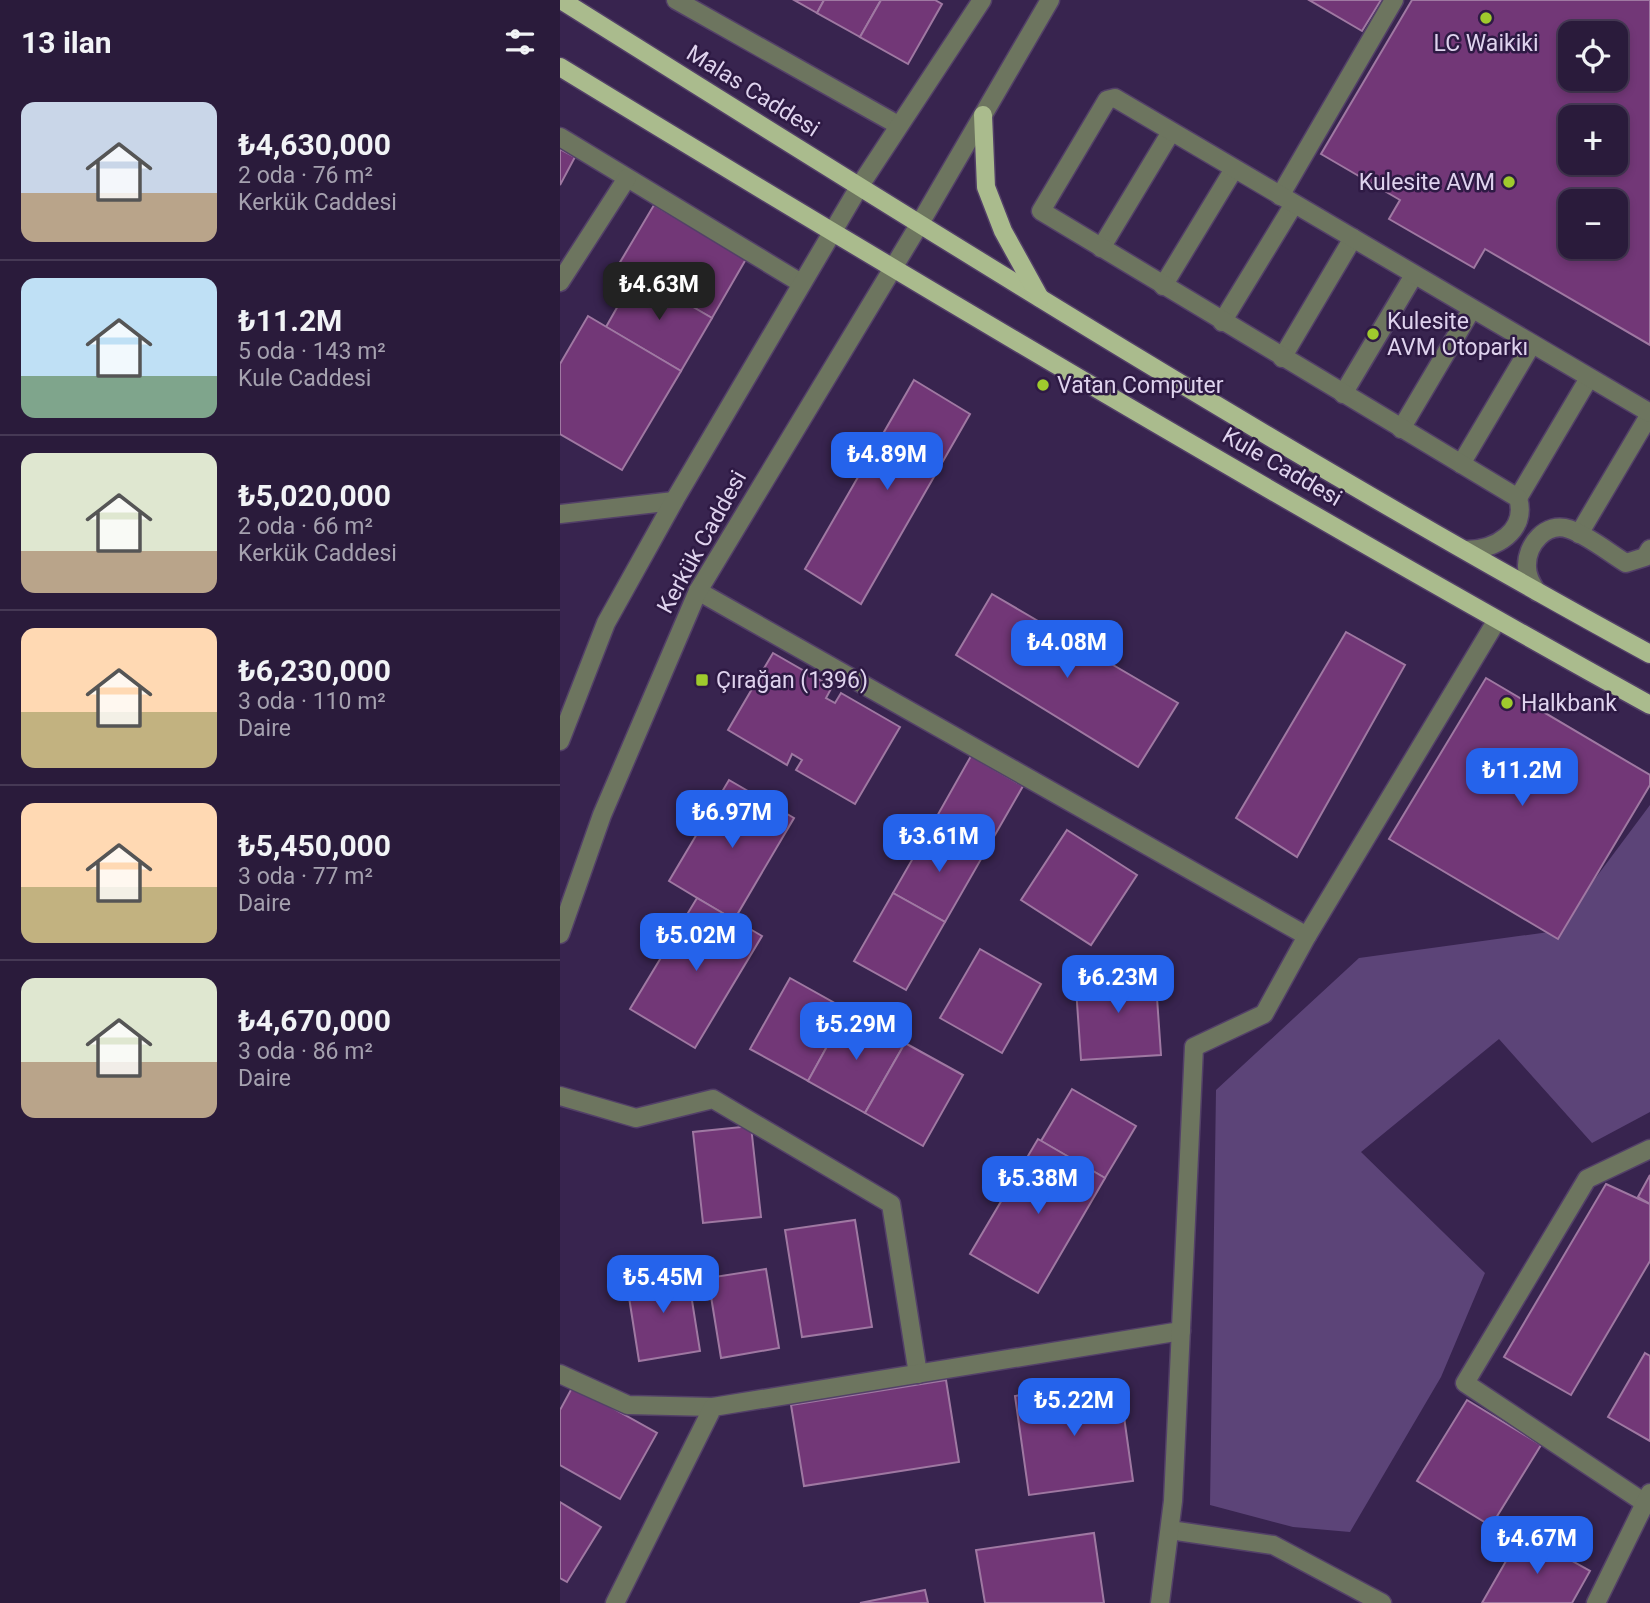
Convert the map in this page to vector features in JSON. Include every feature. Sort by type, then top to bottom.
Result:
[{"type":"main road","name":"Malas Caddesi","points":[[561,0],[919,225]]},
{"type":"main road","points":[[560,68],[890,270]]},
{"type":"main road","points":[[984,115],[986,187],[1003,230],[1042,301]]},
{"type":"main road","name":"Kule Caddesi","points":[[919,225],[1042,301],[1537,592],[1650,654]]},
{"type":"main road","name":"Kule Caddesi","points":[[890,270],[1497,620],[1650,705]]},
{"type":"street","points":[[677,0],[898,125]]},
{"type":"street","name":"Kerkük Caddesi","points":[[560,741],[606,623],[674,501],[859,187],[982,0]]},
{"type":"street","name":"Kerkük Caddesi","points":[[560,934],[602,815],[698,591],[1051,0]]},
{"type":"street","points":[[1222,322],[1394,0]]},
{"type":"street","points":[[1466,550],[1490,548],[1511,531],[1521,508],[1518,498],[1041,212],[1105,103],[1111,99],[1171,132],[1650,414],[1579,534]]},
{"type":"street","points":[[1101,248],[1171,132]]},
{"type":"street","points":[[560,137],[801,283]]},
{"type":"street","points":[[1163,286],[1234,169]]},
{"type":"street","points":[[560,282],[627,178]]},
{"type":"street","points":[[1282,358],[1353,238]]},
{"type":"street","points":[[1343,394],[1415,275]]},
{"type":"street","points":[[1401,429],[1472,309]]},
{"type":"street","points":[[1461,464],[1532,344]]},
{"type":"street","points":[[1518,498],[1589,378]]},
{"type":"street","points":[[560,514],[674,501]]},
{"type":"street","points":[[1537,592],[1527,567],[1533,544],[1542,533],[1554,527],[1567,528],[1579,534],[1626,563],[1645,557],[1650,549]]},
{"type":"street","points":[[698,591],[1307,936]]},
{"type":"street","points":[[1160,1603],[1170,1530],[1194,1047],[1264,1014],[1307,936],[1497,620]]},
{"type":"street","points":[[560,1096],[636,1118],[713,1099],[891,1204],[918,1374]]},
{"type":"street","points":[[1596,1603],[1647,1498],[1465,1383],[1587,1179],[1650,1149]]},
{"type":"street","points":[[560,1374],[628,1405],[713,1407],[1181,1331]]},
{"type":"street","points":[[615,1603],[713,1407]]},
{"type":"street","points":[[1170,1530],[1273,1545],[1382,1603]]},
{"type":"shaded area","points":[[1650,805],[1650,1112],[1592,1143],[1499,1039],[1361,1152],[1485,1273],[1441,1377],[1350,1532],[1293,1527],[1210,1505],[1216,1090],[1359,958],[1556,931]]},
{"type":"building","points":[[794,0],[824,0],[817,13]]},
{"type":"building","points":[[824,0],[881,0],[860,37],[817,13]]},
{"type":"building","points":[[881,0],[935,0],[942,4],[908,64],[860,37]]},
{"type":"building","points":[[1309,0],[1381,0],[1362,31]]},
{"type":"building","name":"Kulesite AVM","points":[[1412,0],[1650,0],[1650,345],[1485,249],[1474,268],[1389,219],[1400,200],[1321,154]]},
{"type":"building","points":[[560,149],[575,157],[560,185]]},
{"type":"building","points":[[654,205],[746,259],[712,318],[619,264]]},
{"type":"building","points":[[636,274],[712,318],[681,371],[606,327]]},
{"type":"building","points":[[588,316],[681,371],[622,470],[560,434],[560,364]]},
{"type":"building","points":[[914,380],[970,414],[861,604],[805,569]]},
{"type":"building","points":[[992,594],[1178,703],[1138,767],[956,655]]},
{"type":"building","points":[[1346,632],[1405,665],[1297,857],[1236,818]]},
{"type":"building","points":[[773,653],[832,687],[826,698],[835,703],[841,693],[900,727],[855,804],[796,770],[802,760],[792,754],[787,765],[728,730]]},
{"type":"building","points":[[1486,678],[1650,775],[1650,785],[1558,939],[1389,839]]},
{"type":"building","points":[[971,756],[1023,786],[984,854],[932,825]]},
{"type":"building","points":[[729,780],[794,818],[734,920],[669,881]]},
{"type":"building","points":[[932,825],[984,854],[945,922],[893,893]]},
{"type":"building","points":[[1067,830],[1137,875],[1091,945],[1021,900]]},
{"type":"building","points":[[893,893],[945,922],[906,990],[854,961]]},
{"type":"building","points":[[697,898],[762,936],[695,1048],[630,1009]]},
{"type":"building","points":[[980,949],[1041,984],[1002,1053],[940,1018]]},
{"type":"building","points":[[1155,969],[1161,1055],[1081,1060],[1075,974]]},
{"type":"building","points":[[790,978],[847,1010],[808,1081],[750,1049]]},
{"type":"building","points":[[847,1010],[905,1043],[865,1113],[808,1081]]},
{"type":"building","points":[[905,1043],[963,1075],[923,1146],[865,1113]]},
{"type":"building","points":[[1072,1089],[1136,1126],[1105,1178],[1041,1141]]},
{"type":"building","points":[[751,1126],[761,1217],[703,1223],[693,1132]]},
{"type":"building","points":[[1038,1139],[1105,1178],[1038,1293],[970,1254]]},
{"type":"building","points":[[1650,1175],[1650,1204],[1638,1197]]},
{"type":"building","points":[[1606,1184],[1650,1204],[1650,1261],[1571,1395],[1504,1357]]},
{"type":"building","points":[[855,1220],[872,1327],[802,1337],[785,1230]]},
{"type":"building","points":[[687,1269],[700,1351],[639,1361],[626,1278]]},
{"type":"building","points":[[766,1269],[779,1348],[721,1358],[708,1278]]},
{"type":"building","points":[[1645,1353],[1650,1356],[1650,1441],[1608,1417]]},
{"type":"building","points":[[946,1380],[959,1462],[804,1486],[791,1405]]},
{"type":"building","points":[[1119,1381],[1133,1481],[1029,1495],[1015,1396]]},
{"type":"building","points":[[573,1386],[657,1433],[620,1499],[560,1465],[560,1410]]},
{"type":"building","points":[[1467,1400],[1541,1445],[1491,1526],[1417,1481]]},
{"type":"building","points":[[560,1502],[601,1527],[567,1582],[560,1578]]},
{"type":"building","points":[[1094,1533],[1104,1603],[985,1603],[976,1550]]},
{"type":"building","points":[[1522,1533],[1590,1571],[1572,1603],[1482,1603]]},
{"type":"building","points":[[925,1590],[928,1603],[860,1603]]},
{"type":"place","name":"LC Waikiki","points":[[1486,18]]},
{"type":"place","name":"Kulesite AVM","points":[[1509,182]]},
{"type":"place","name":"Kulesite AVM Otoparkı","points":[[1373,334]]},
{"type":"place","name":"Vatan Computer","points":[[1043,385]]},
{"type":"place","name":"Çırağan (1396)","points":[[702,680]]},
{"type":"place","name":"Halkbank","points":[[1507,703]]}]
